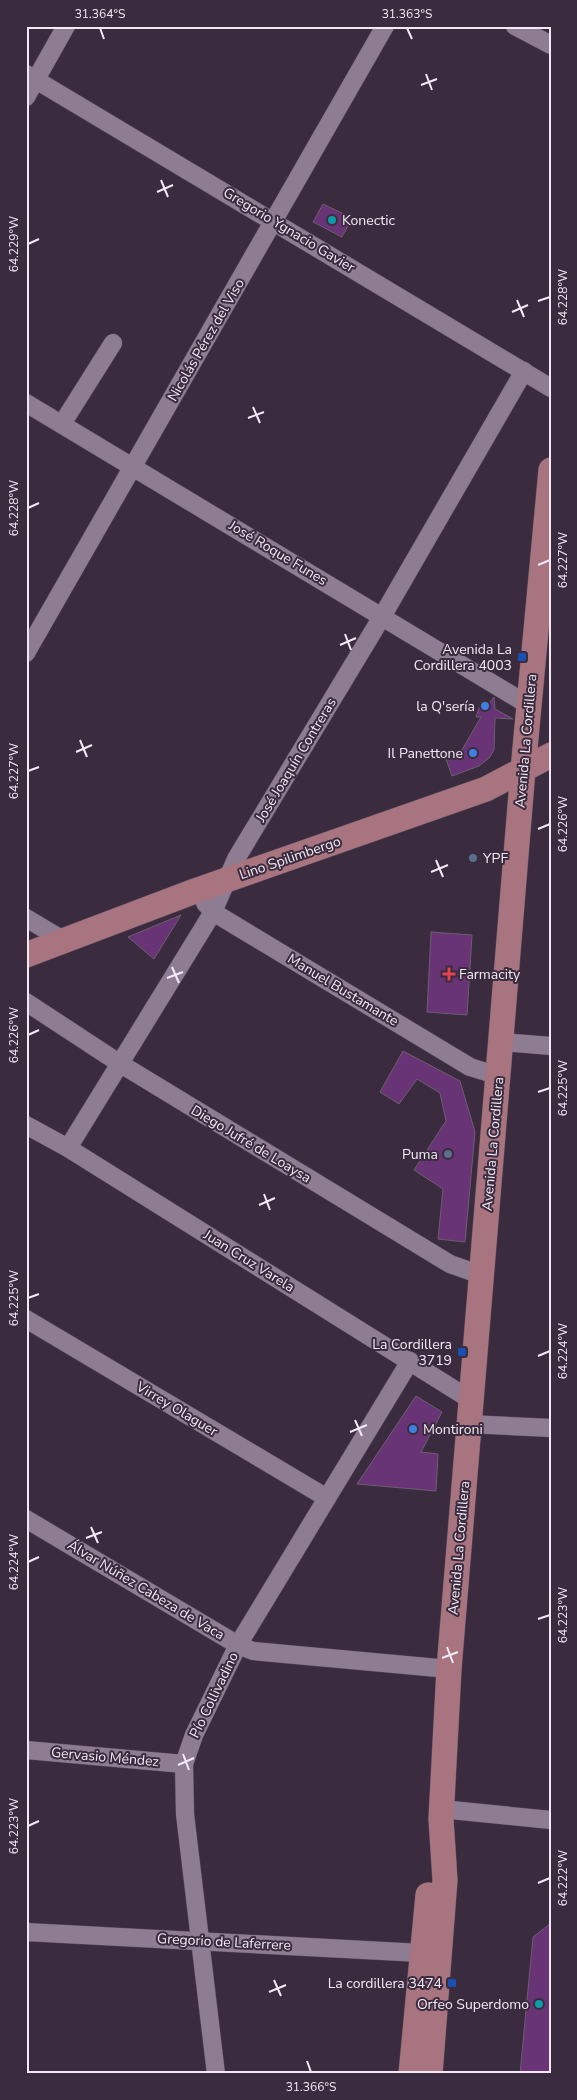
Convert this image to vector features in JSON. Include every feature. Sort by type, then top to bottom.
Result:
[{"type":"main road","name":"Avenida La Cordillera","points":[[430,2074],[445,1880],[441,1814],[449,1669],[523,770],[550,481]]},
{"type":"main road","name":"Lino Spilimbergo","points":[[26,955],[195,891],[486,789],[551,755]]},
{"type":"main road","name":"Avenida La Cordillera","points":[[411,2074],[421,1953],[433,1853],[441,1814]]},
{"type":"street","points":[[26,97],[31,77],[66,26]]},
{"type":"street","name":"Nicolás Pérez del Viso","points":[[26,653],[134,468],[385,26]]},
{"type":"street","points":[[515,26],[551,45]]},
{"type":"street","name":"Gregorio Ygnacio Gavier","points":[[31,77],[551,388]]},
{"type":"street","points":[[62,424],[113,343]]},
{"type":"street","name":"José Joaquín Contreras","points":[[68,1148],[213,912],[236,860],[383,616],[524,371]]},
{"type":"street","name":"José Roque Funes","points":[[26,403],[530,706]]},
{"type":"street","name":"Manuel Bustamante","points":[[195,891],[213,912],[470,1067],[499,1076]]},
{"type":"street","points":[[26,918],[63,940]]},
{"type":"street","name":"Diego Jufré de Loaysa","points":[[26,1002],[119,1063],[450,1264],[481,1275]]},
{"type":"street","points":[[501,1042],[551,1046]]},
{"type":"street","name":"Juan Cruz Varela","points":[[26,1124],[68,1148],[410,1361],[470,1412],[551,1428]]},
{"type":"street","name":"Virrey Olaguer","points":[[26,1319],[327,1498]]},
{"type":"street","name":"Pío Collivadino","points":[[216,2074],[185,1814],[184,1764],[194,1735],[238,1645],[410,1361]]},
{"type":"street","name":"Álvar Núñez Cabeza de Vaca","points":[[26,1519],[238,1645],[265,1654],[449,1669]]},
{"type":"street","name":"Gervasio Méndez","points":[[26,1750],[184,1764]]},
{"type":"street","points":[[441,1814],[551,1820]]},
{"type":"street","name":"Gregorio de Laferrere","points":[[26,1932],[421,1953]]},
{"type":"building","name":"Konectic","points":[[323,204],[352,218],[342,237],[313,222]]},
{"type":"building","name":"Il Panettone","points":[[494,697],[495,709],[513,719],[495,718],[494,750],[489,758],[479,766],[452,776],[445,756],[462,750],[481,717],[476,717],[481,702],[488,705]]},
{"type":"building","points":[[181,915],[154,959],[128,937]]},
{"type":"building","name":"Farmacity","points":[[431,932],[472,935],[467,1015],[427,1012]]},
{"type":"building","name":"Puma","points":[[403,1051],[460,1081],[475,1132],[465,1242],[438,1239],[443,1189],[414,1170],[446,1121],[440,1093],[417,1079],[399,1104],[380,1092]]},
{"type":"building","name":"Montironi","points":[[416,1396],[442,1412],[421,1452],[438,1454],[436,1491],[357,1484]]},
{"type":"building","name":"Orfeo Superdomo","points":[[551,1923],[551,2074],[520,2074],[533,1937]]},
{"type":"place","name":"Konectic","points":[[332,220]]},
{"type":"place","name":"Avenida La Cordillera 4003","points":[[522,657]]},
{"type":"place","name":"la Q'sería","points":[[485,706]]},
{"type":"place","name":"Il Panettone","points":[[473,753]]},
{"type":"place","name":"YPF","points":[[473,858]]},
{"type":"place","name":"Farmacity","points":[[449,974]]},
{"type":"place","name":"Puma","points":[[448,1154]]},
{"type":"place","name":"La Cordillera 3719","points":[[462,1352]]},
{"type":"place","name":"Montironi","points":[[413,1429]]},
{"type":"place","name":"La cordillera 3474","points":[[452,1983]]},
{"type":"place","name":"Orfeo Superdomo","points":[[539,2004]]}]
